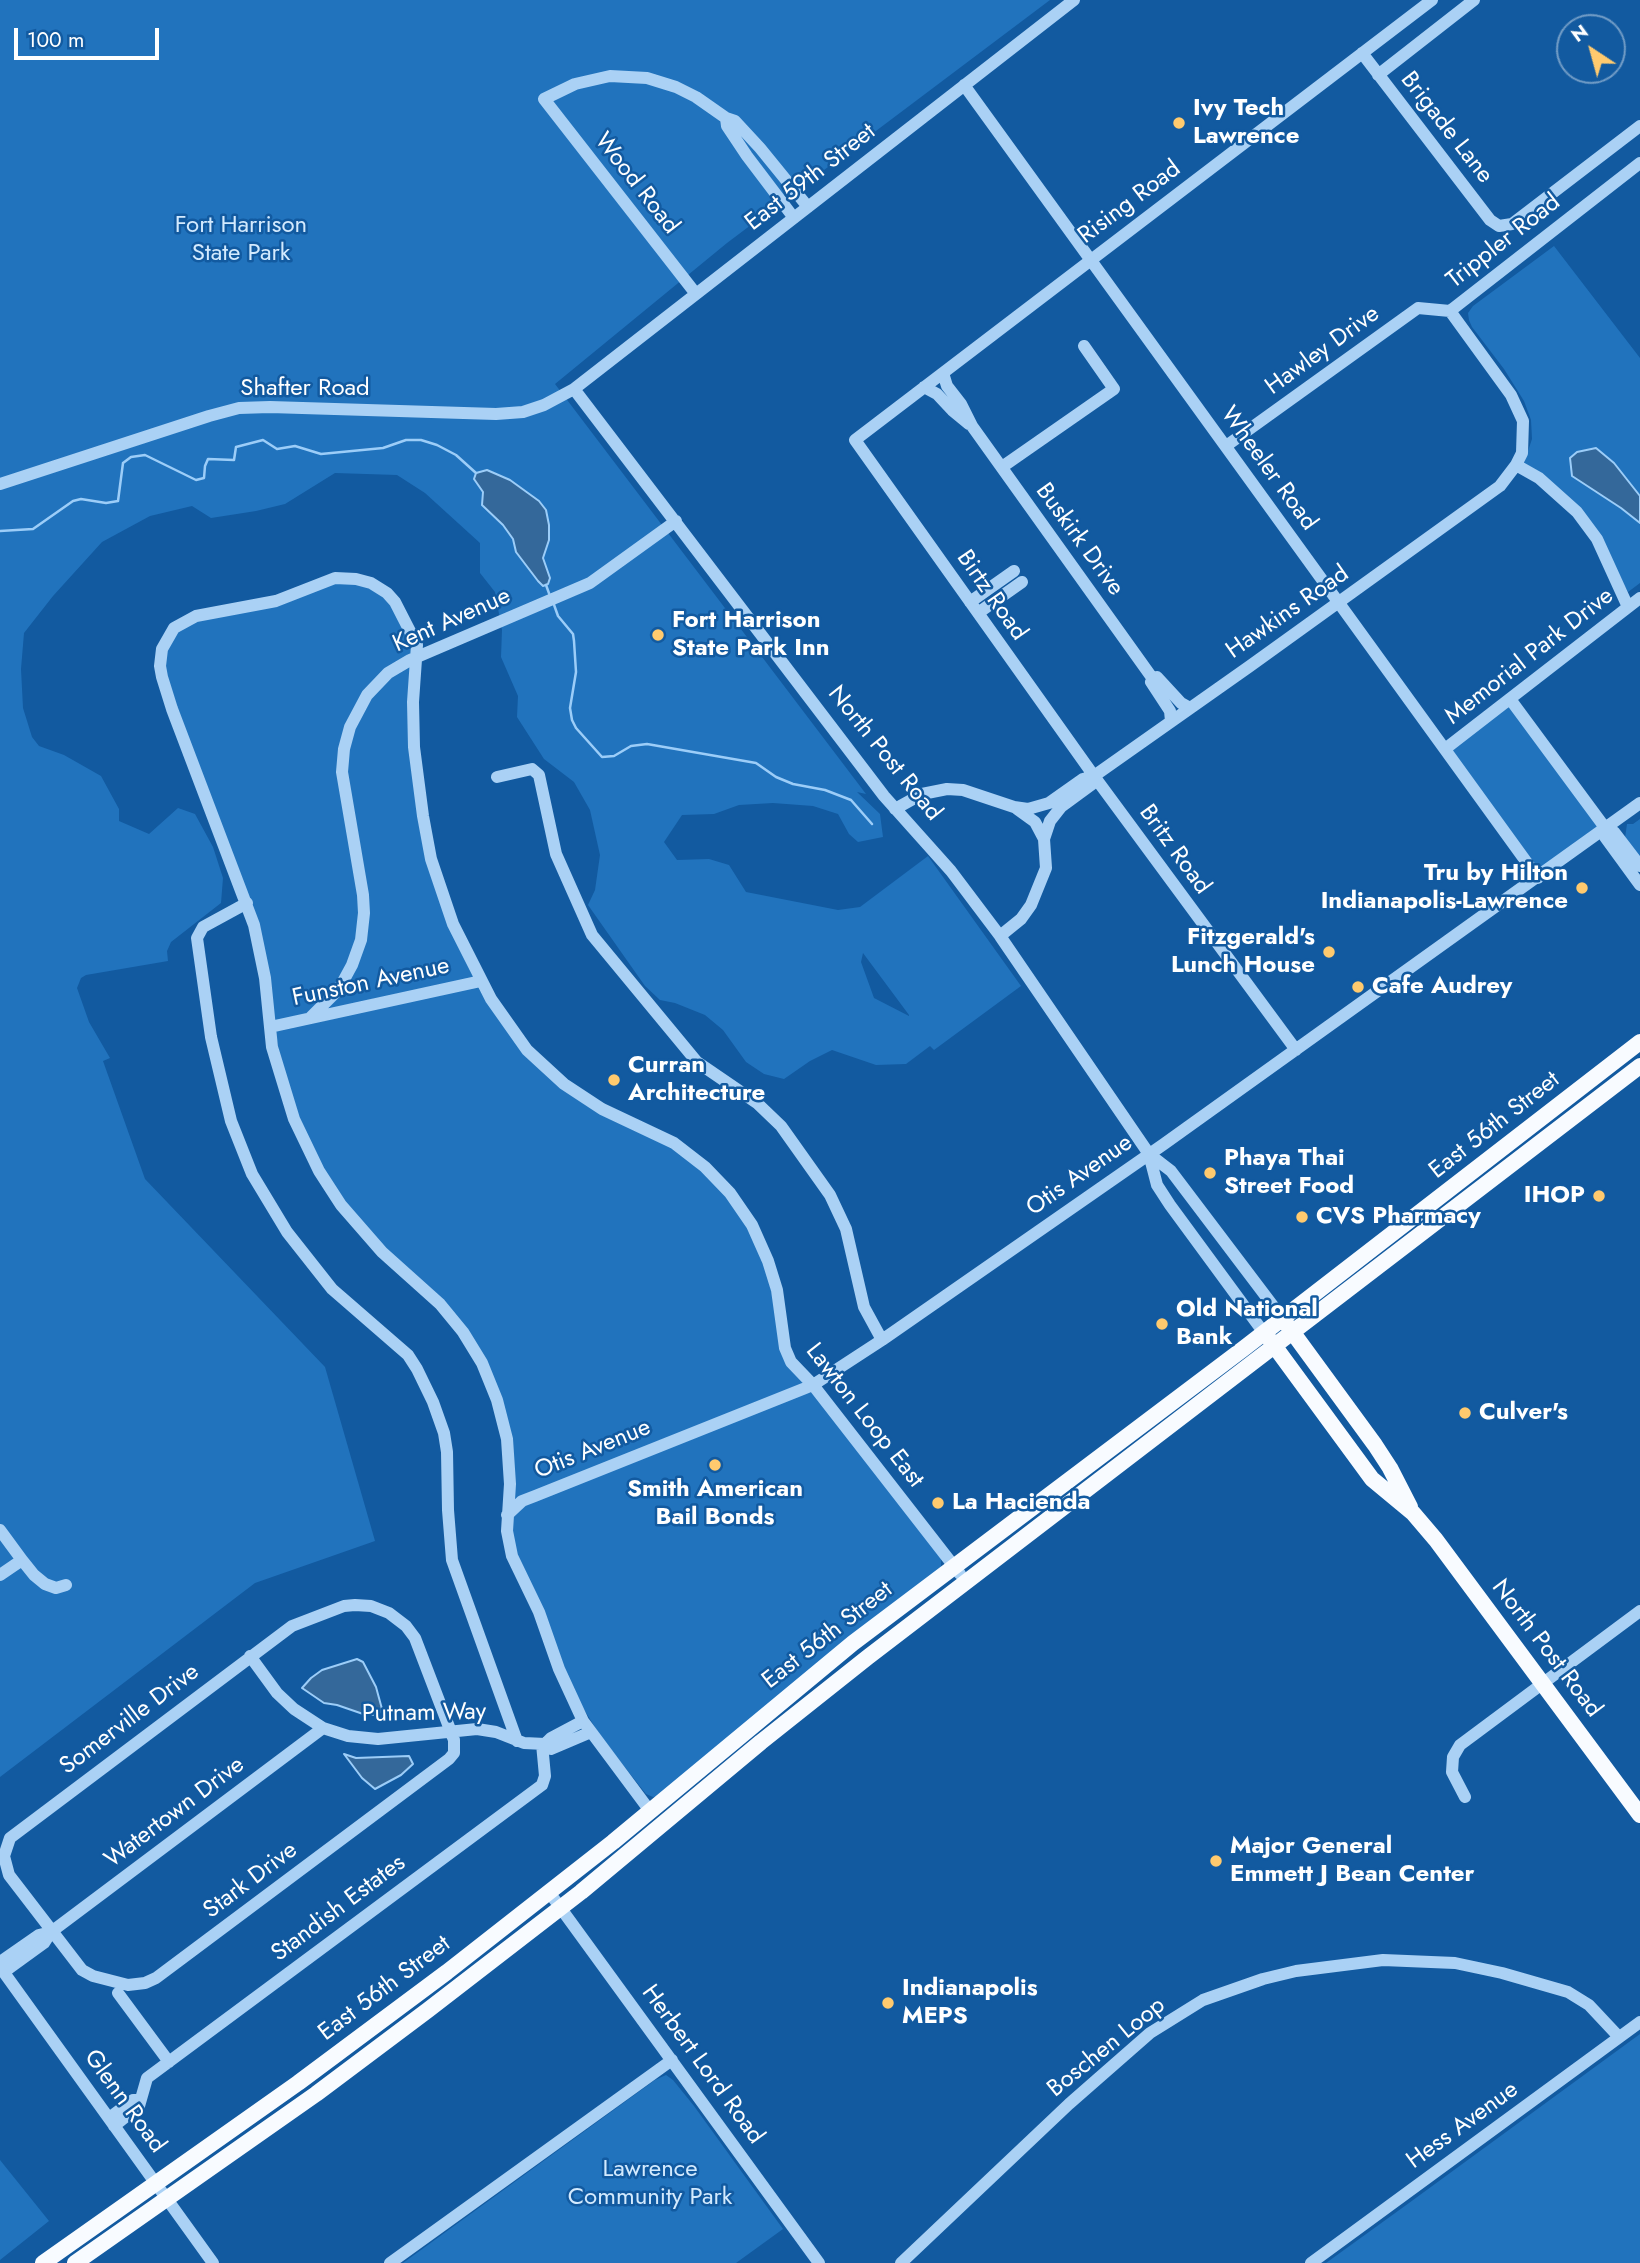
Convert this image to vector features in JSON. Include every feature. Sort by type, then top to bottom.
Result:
[{"type":"main road","name":"East 56th Street","points":[[43,2263],[319,2068],[549,1892],[808,1678],[957,1570],[1640,1042]]},
{"type":"main road","name":"East 56th Street","points":[[75,2263],[316,2094],[561,1907],[847,1673],[1640,1066]]},
{"type":"main road","points":[[1507,1169],[1507,1159],[1541,1130],[1551,1119],[1554,1109]]},
{"type":"main road","points":[[1433,1226],[1434,1218],[1440,1210],[1466,1189],[1468,1184],[1464,1179]]},
{"type":"main road","name":"North Post Road","points":[[1283,1318],[1375,1445],[1413,1513],[1640,1815]]},
{"type":"main road","name":"North Post Road","points":[[1264,1333],[1372,1479],[1413,1513]]},
{"type":"street","name":"East 59th Street","points":[[574,389],[1074,0]]},
{"type":"street","name":"Rising Road","points":[[855,440],[1432,0]]},
{"type":"street","points":[[1378,75],[1474,0]]},
{"type":"street","name":"Brigade Lane","points":[[1363,53],[1490,220],[1499,226],[1512,224],[1640,126]]},
{"type":"street","name":"Wood Road","points":[[696,294],[544,99],[565,88],[594,79],[636,76],[686,92],[726,118]]},
{"type":"street","name":"Wheeler Road","points":[[964,85],[1538,878]]},
{"type":"street","points":[[794,218],[747,156],[727,126],[726,118],[735,121],[760,148],[808,207]]},
{"type":"street","name":"Trippler Road","points":[[1505,481],[1516,466],[1524,444],[1520,413],[1511,395],[1450,311],[1640,163]]},
{"type":"street","name":"Hawley Drive","points":[[1226,446],[1418,308],[1450,311]]},
{"type":"street","points":[[1002,467],[1114,389],[1084,346]]},
{"type":"street","name":"Buskirk Drive","points":[[943,373],[947,386],[961,404],[972,426],[1153,679],[1151,682],[1170,711],[1171,721]]},
{"type":"street","name":"Buskirk Drive","points":[[924,387],[937,394],[952,411],[972,426]]},
{"type":"street","name":"Shafter Road","points":[[0,484],[239,408],[505,414],[544,405],[574,389]]},
{"type":"street","name":"North Post Road","points":[[574,389],[895,809],[939,856],[1000,936],[1149,1154],[1171,1171],[1180,1182],[1283,1318]]},
{"type":"street","name":"Birtz Road","points":[[855,440],[1094,776]]},
{"type":"street","points":[[1516,466],[1539,478],[1577,512],[1597,539],[1628,607]]},
{"type":"street","name":"Hawkins Road","points":[[895,809],[922,794],[947,789],[963,790],[1014,807],[1037,808],[1049,803],[1083,779],[1094,776],[1339,603],[1505,481]]},
{"type":"street","name":"Kent Avenue","points":[[310,1018],[327,1002],[346,977],[360,944],[364,922],[362,886],[343,785],[343,758],[348,732],[364,699],[399,666],[580,588],[598,578],[676,521]]},
{"type":"street","points":[[974,608],[1018,577]]},
{"type":"street","name":"Lawton Loop East","points":[[650,1811],[587,1727],[562,1677],[539,1612],[512,1556],[508,1540],[510,1484],[507,1439],[497,1400],[482,1363],[449,1314],[370,1239],[326,1182],[303,1140],[287,1102],[274,1056],[261,951],[247,903],[165,688],[160,657],[168,635],[186,619],[258,606],[289,597],[325,581],[350,578],[375,585],[395,602],[415,638],[414,747],[429,851],[453,924],[481,981],[510,1029],[553,1076],[602,1109],[674,1143],[705,1167],[730,1193],[752,1225],[768,1261],[788,1354],[798,1371],[813,1385],[957,1570]]},
{"type":"street","name":"Memorial Park Drive","points":[[1445,749],[1640,598]]},
{"type":"street","name":"Buskirk Drive","points":[[1153,679],[1157,677],[1181,704],[1190,708]]},
{"type":"street","points":[[1510,699],[1605,829],[1614,832],[1640,866]]},
{"type":"street","points":[[497,777],[532,769],[540,775],[556,855],[592,935],[697,1062],[770,1114],[785,1130],[810,1166],[839,1212],[847,1233],[864,1307],[882,1340]]},
{"type":"street","name":"Hawkins Road","points":[[1000,936],[1021,919],[1031,905],[1046,867],[1044,839],[1056,813],[1091,785],[1094,776]]},
{"type":"street","name":"Britz Road","points":[[1094,776],[1296,1050]]},
{"type":"street","name":"Otis Avenue","points":[[507,1515],[522,1501],[813,1385],[1149,1154],[1640,803]]},
{"type":"street","points":[[1014,807],[1035,822],[1044,839]]},
{"type":"street","points":[[1605,829],[1605,837],[1640,885]]},
{"type":"street","points":[[247,903],[203,927],[197,938],[211,1037],[231,1121],[259,1187],[295,1243],[332,1289],[401,1349],[419,1372],[438,1414],[445,1439],[452,1560],[517,1741]]},
{"type":"street","name":"Funston Avenue","points":[[270,1027],[481,981]]},
{"type":"street","name":"North Post Road","points":[[1149,1154],[1157,1185],[1264,1333]]},
{"type":"street","points":[[0,1530],[41,1582],[51,1587],[66,1586]]},
{"type":"street","points":[[0,1575],[22,1560]]},
{"type":"street","name":"Somerville Drive","points":[[51,1932],[6,1871],[4,1858],[8,1842],[18,1830],[299,1622],[344,1606],[355,1605],[378,1608],[399,1620],[415,1638],[451,1732]]},
{"type":"street","points":[[1465,1797],[1452,1772],[1451,1762],[1457,1749],[1640,1611]]},
{"type":"street","name":"Putnam Way","points":[[250,1657],[290,1706],[323,1728],[348,1736],[378,1739],[477,1729],[496,1732],[517,1741],[543,1744]]},
{"type":"street","points":[[543,1744],[551,1738],[587,1727]]},
{"type":"street","name":"Watertown Drive","points":[[1,1967],[39,1935],[51,1932],[323,1728]]},
{"type":"street","name":"Stark Drive","points":[[51,1932],[77,1966],[89,1974],[128,1985],[151,1981],[449,1759],[455,1747],[451,1732]]},
{"type":"street","name":"Standish Estates","points":[[111,2122],[133,2099],[139,2100],[144,2082],[169,2062],[542,1785],[545,1776],[543,1744]]},
{"type":"street","name":"Herbert Lord Road","points":[[549,1892],[819,2263]]},
{"type":"street","name":"Boschen Loop","points":[[901,2263],[1069,2104],[1150,2034],[1203,2000],[1263,1979],[1296,1970],[1383,1961],[1455,1964],[1502,1973],[1569,1992],[1589,2005],[1619,2037]]},
{"type":"street","name":"Glenn Road","points":[[1,1967],[213,2263]]},
{"type":"street","points":[[118,1993],[169,2062]]},
{"type":"street","name":"Hess Avenue","points":[[1311,2263],[1640,2022]]},
{"type":"street","points":[[390,2263],[672,2060]]},
{"type":"green space","name":"Fort Harrison State Park","points":[[0,0],[1050,0],[727,243],[555,384],[866,794],[857,792],[880,814],[883,837],[858,842],[849,834],[838,814],[813,806],[773,803],[739,805],[714,814],[682,815],[664,842],[677,860],[709,859],[729,865],[746,892],[838,910],[860,907],[928,856],[1021,986],[934,1050],[930,1046],[906,1064],[876,1065],[832,1050],[784,1079],[764,1074],[746,1062],[723,1030],[705,1015],[660,1000],[645,986],[588,905],[595,890],[600,855],[590,810],[574,782],[544,759],[517,717],[518,696],[501,657],[502,630],[495,592],[480,573],[480,543],[425,493],[397,475],[335,473],[285,504],[256,511],[211,518],[192,506],[150,516],[102,542],[24,633],[21,669],[23,708],[32,737],[39,746],[64,755],[101,776],[119,809],[119,821],[149,834],[178,808],[195,814],[213,847],[223,878],[221,903],[171,942],[167,951],[168,961],[86,975],[81,978],[77,988],[89,1022],[110,1058],[103,1061],[145,1179],[325,1367],[375,1541],[255,1583],[0,1777]],"holes":[[[863,953],[909,1015],[874,998],[861,962]]]},
{"type":"green space","points":[[1554,246],[1640,358],[1640,583],[1628,592],[1608,554],[1524,463],[1532,439],[1531,420],[1524,401],[1469,320],[1468,313],[1473,306]]},
{"type":"green space","points":[[323,582],[375,585],[415,638],[413,702],[431,859],[486,990],[553,1076],[705,1167],[757,1233],[784,1342],[813,1385],[516,1506],[507,1439],[473,1347],[341,1205],[289,1107],[261,951],[162,677],[168,635],[174,628]]},
{"type":"green space","points":[[1510,699],[1606,829],[1538,878],[1445,749]]},
{"type":"green space","points":[[1640,819],[1640,859],[1625,838],[1627,824],[1633,824]]},
{"type":"green space","points":[[813,1392],[941,1558],[941,1568],[659,1796],[653,1797],[646,1794],[601,1737],[577,1698],[513,1548],[512,1518],[526,1505]]},
{"type":"green space","points":[[1640,2034],[1640,2263],[1326,2263],[1409,2203]]},
{"type":"green space","name":"Lawrence Community Park","points":[[666,2075],[694,2106],[783,2229],[736,2263],[403,2263],[655,2080]]},
{"type":"green space","points":[[0,2160],[49,2221],[0,2260]]},
{"type":"shaded area","points":[[1596,448],[1614,463],[1640,496],[1640,523],[1572,476],[1570,458],[1577,452]]},
{"type":"shaded area","points":[[487,470],[510,480],[539,501],[546,510],[549,540],[543,558],[550,578],[548,584],[543,586],[538,581],[516,552],[513,539],[503,525],[482,505],[483,492],[474,479],[476,473]]},
{"type":"shaded area","points":[[357,1659],[363,1662],[376,1687],[382,1709],[378,1715],[366,1715],[324,1703],[302,1688],[322,1670]]},
{"type":"shaded area","points":[[344,1754],[356,1758],[409,1756],[413,1764],[401,1775],[375,1789],[362,1778]]},
{"type":"waterway","points":[[0,531],[33,529],[73,501],[118,501],[123,463],[131,457],[145,455],[196,480],[204,478],[208,459],[234,460],[236,447],[263,440],[277,449],[295,446],[321,454],[383,448],[406,440],[421,440],[456,455],[476,473]]},
{"type":"waterway","points":[[546,585],[550,596]]},
{"type":"waterway","points":[[553,602],[558,616],[573,634],[576,672],[570,708],[572,720],[602,757],[614,756],[631,746],[647,744],[756,763],[776,777],[793,784],[825,790],[851,800],[872,824]]},
{"type":"place","name":"Ivy Tech Lawrence","points":[[1179,123]]},
{"type":"place","name":"Fort Harrison State Park Inn","points":[[658,635]]},
{"type":"place","name":"Tru by Hilton Indianapolis-Lawrence","points":[[1582,888]]},
{"type":"place","name":"Fitzgerald's Lunch House","points":[[1329,952]]},
{"type":"place","name":"Cafe Audrey","points":[[1358,987]]},
{"type":"place","name":"Curran Architecture","points":[[614,1080]]},
{"type":"place","name":"Phaya Thai Street Food","points":[[1210,1173]]},
{"type":"place","name":"IHOP","points":[[1599,1196]]},
{"type":"place","name":"CVS Pharmacy","points":[[1302,1217]]},
{"type":"place","name":"Old National Bank","points":[[1162,1324]]},
{"type":"place","name":"Culver's","points":[[1465,1413]]},
{"type":"place","name":"Smith American Bail Bonds","points":[[715,1465]]},
{"type":"place","name":"La Hacienda","points":[[938,1503]]},
{"type":"place","name":"Major General Emmett J Bean Center","points":[[1216,1861]]},
{"type":"place","name":"Indianapolis MEPS","points":[[888,2003]]}]
